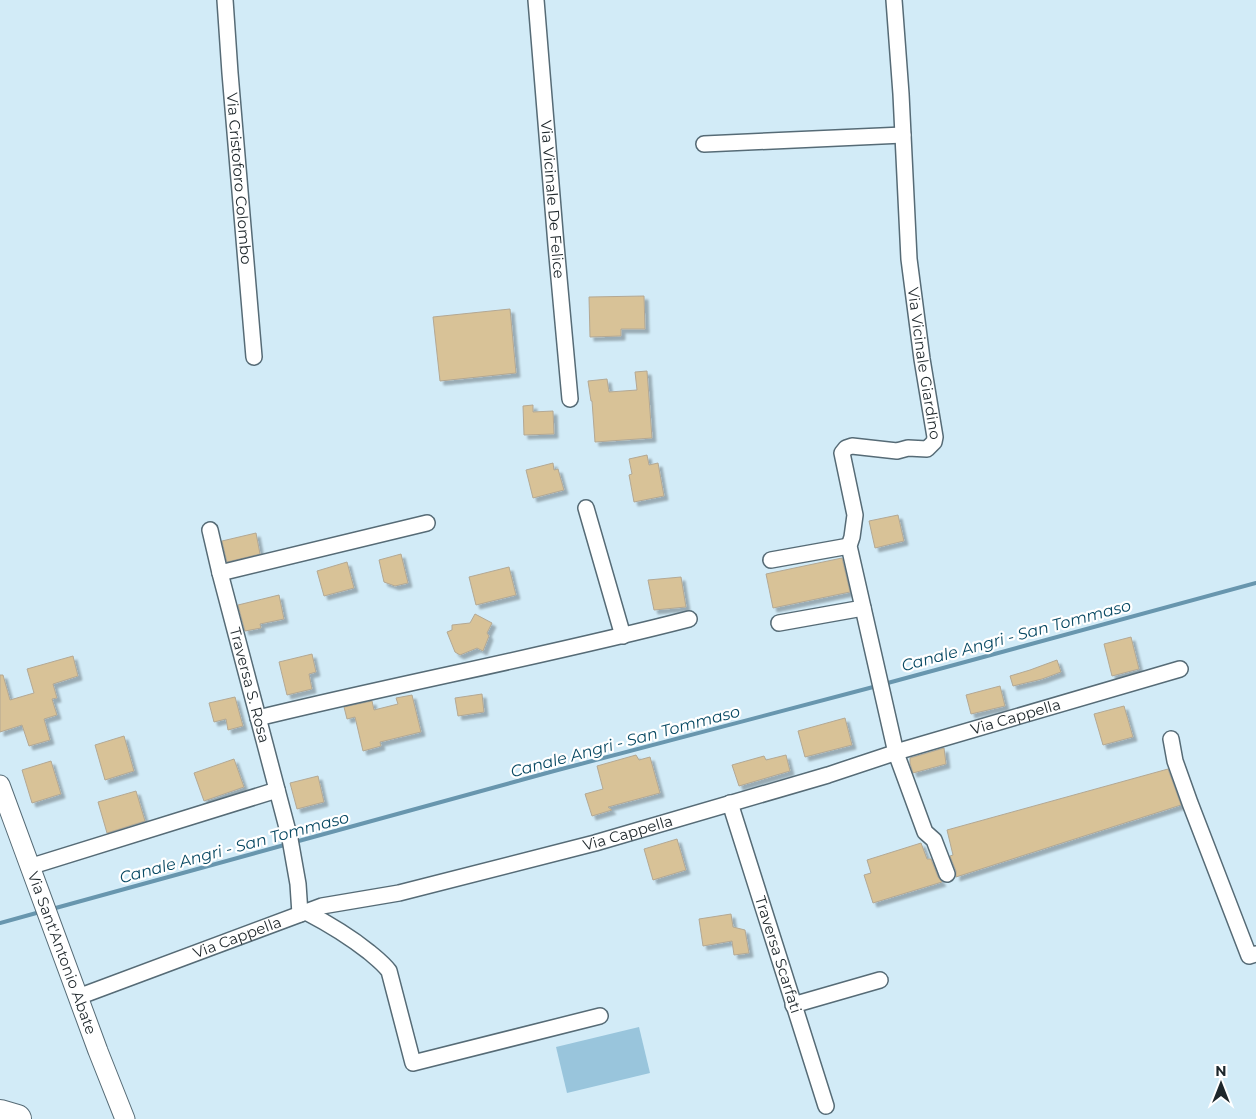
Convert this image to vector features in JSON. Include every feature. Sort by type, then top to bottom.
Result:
[{"type":"highway","points":[[0,1114],[17,1119]]},
{"type":"street","name":"Via Cristoforo Colombo","points":[[225,0],[254,357]]},
{"type":"street","name":"Via Vicinale De Felice","points":[[536,0],[570,399]]},
{"type":"street","name":"Via Vicinale Giardino","points":[[894,0],[909,259],[922,359],[936,437],[927,449],[908,448],[897,451],[852,446],[842,452],[855,515],[849,546],[896,753],[925,832],[934,840],[947,874]]},
{"type":"street","points":[[704,144],[903,135]]},
{"type":"street","points":[[586,508],[623,636]]},
{"type":"street","points":[[220,572],[426,524]]},
{"type":"street","name":"Traversa S. Rosa","points":[[210,530],[291,845],[303,913]]},
{"type":"street","points":[[771,560],[849,546]]},
{"type":"street","points":[[779,623],[864,608]]},
{"type":"street","points":[[258,718],[342,697],[689,620]]},
{"type":"street","name":"Via Cappella","points":[[78,997],[322,906],[399,893],[595,843],[1180,669]]},
{"type":"street","points":[[1171,739],[1176,761],[1190,802],[1249,956],[1256,954]]},
{"type":"street","name":"Via Sant'Antonio Abate","points":[[0,785],[29,867],[125,1119]]},
{"type":"street","points":[[29,867],[277,790]]},
{"type":"street","name":"Traversa Scarfati","points":[[730,803],[826,1106]]},
{"type":"street","points":[[303,913],[336,928],[356,942],[389,971],[413,1064],[600,1016]]},
{"type":"street","points":[[793,1005],[880,980]]},
{"type":"shaded area","points":[[639,1027],[650,1073],[567,1093],[556,1047]]},
{"type":"building","points":[[644,296],[645,329],[621,329],[621,336],[590,337],[589,297]]},
{"type":"building","points":[[510,309],[516,373],[440,381],[433,317]]},
{"type":"building","points":[[647,371],[652,438],[595,442],[592,401],[588,381],[607,379],[609,392],[637,390],[635,372]]},
{"type":"building","points":[[533,405],[533,412],[553,411],[554,434],[524,435],[523,406]]},
{"type":"building","points":[[647,455],[649,465],[658,463],[664,496],[634,502],[629,475],[632,474],[629,459]]},
{"type":"building","points":[[553,463],[554,470],[558,469],[564,490],[533,498],[526,470]]},
{"type":"building","points":[[898,515],[904,541],[875,548],[869,521]]},
{"type":"building","points":[[256,533],[260,554],[227,562],[222,541]]},
{"type":"building","points":[[401,554],[408,583],[395,586],[384,582],[379,560]]},
{"type":"building","points":[[842,558],[850,592],[773,608],[766,574]]},
{"type":"building","points":[[347,562],[354,588],[324,596],[317,571]]},
{"type":"building","points":[[509,567],[516,595],[476,605],[469,577]]},
{"type":"building","points":[[681,577],[686,607],[654,610],[648,580]]},
{"type":"building","points":[[279,595],[284,619],[260,624],[261,628],[245,631],[238,605]]},
{"type":"building","points":[[475,614],[492,623],[487,633],[489,636],[483,651],[477,648],[460,655],[455,652],[447,632],[452,630],[452,625],[470,623]]},
{"type":"building","points":[[1131,637],[1139,669],[1112,676],[1104,644]]},
{"type":"building","points":[[312,654],[316,672],[309,674],[312,689],[287,695],[279,662]]},
{"type":"building","points":[[73,656],[78,676],[53,684],[57,698],[52,699],[57,715],[44,719],[50,740],[29,746],[22,725],[0,732],[0,675],[3,675],[10,700],[34,693],[27,669]]},
{"type":"building","points":[[1057,660],[1061,672],[1013,686],[1010,676]]},
{"type":"building","points":[[1000,686],[1005,706],[971,714],[966,695]]},
{"type":"building","points":[[482,694],[484,712],[458,716],[455,698]]},
{"type":"building","points":[[412,695],[421,732],[380,742],[381,746],[363,751],[355,717],[347,719],[344,707],[372,701],[374,710],[398,704],[396,698]]},
{"type":"building","points":[[235,697],[243,726],[228,730],[226,719],[214,722],[209,703]]},
{"type":"building","points":[[1124,706],[1133,737],[1103,745],[1094,714]]},
{"type":"building","points":[[845,718],[852,745],[805,757],[798,731]]},
{"type":"building","points":[[124,736],[134,771],[105,780],[95,745]]},
{"type":"building","points":[[944,748],[946,764],[913,773],[910,758]]},
{"type":"building","points":[[636,755],[639,760],[650,757],[660,793],[608,807],[612,810],[592,816],[585,794],[603,789],[597,766]]},
{"type":"building","points":[[786,755],[790,771],[739,786],[732,765],[764,756],[766,760]]},
{"type":"building","points":[[234,759],[244,787],[204,801],[194,773]]},
{"type":"building","points":[[51,761],[61,794],[32,803],[22,770]]},
{"type":"building","points":[[1168,769],[1181,805],[956,877],[956,871],[950,856],[953,855],[947,830]]},
{"type":"building","points":[[318,776],[324,802],[297,809],[290,783]]},
{"type":"building","points":[[136,791],[145,821],[107,833],[98,802]]},
{"type":"building","points":[[677,839],[686,870],[653,880],[644,849]]},
{"type":"building","points":[[921,843],[927,859],[931,859],[942,882],[873,903],[864,875],[871,873],[867,860]]},
{"type":"building","points":[[731,914],[733,927],[745,930],[749,953],[734,955],[732,941],[703,946],[699,919]]},
{"type":"waterway","name":"Canale Angri - San Tommaso","points":[[884,684],[1256,583]]},
{"type":"waterway","name":"Canale Angri - San Tommaso","points":[[295,842],[554,771],[877,686]]},
{"type":"waterway","name":"Canale Angri - San Tommaso","points":[[52,909],[288,844]]},
{"type":"waterway","name":"Canale Angri - San Tommaso","points":[[0,923],[40,912]]}]
